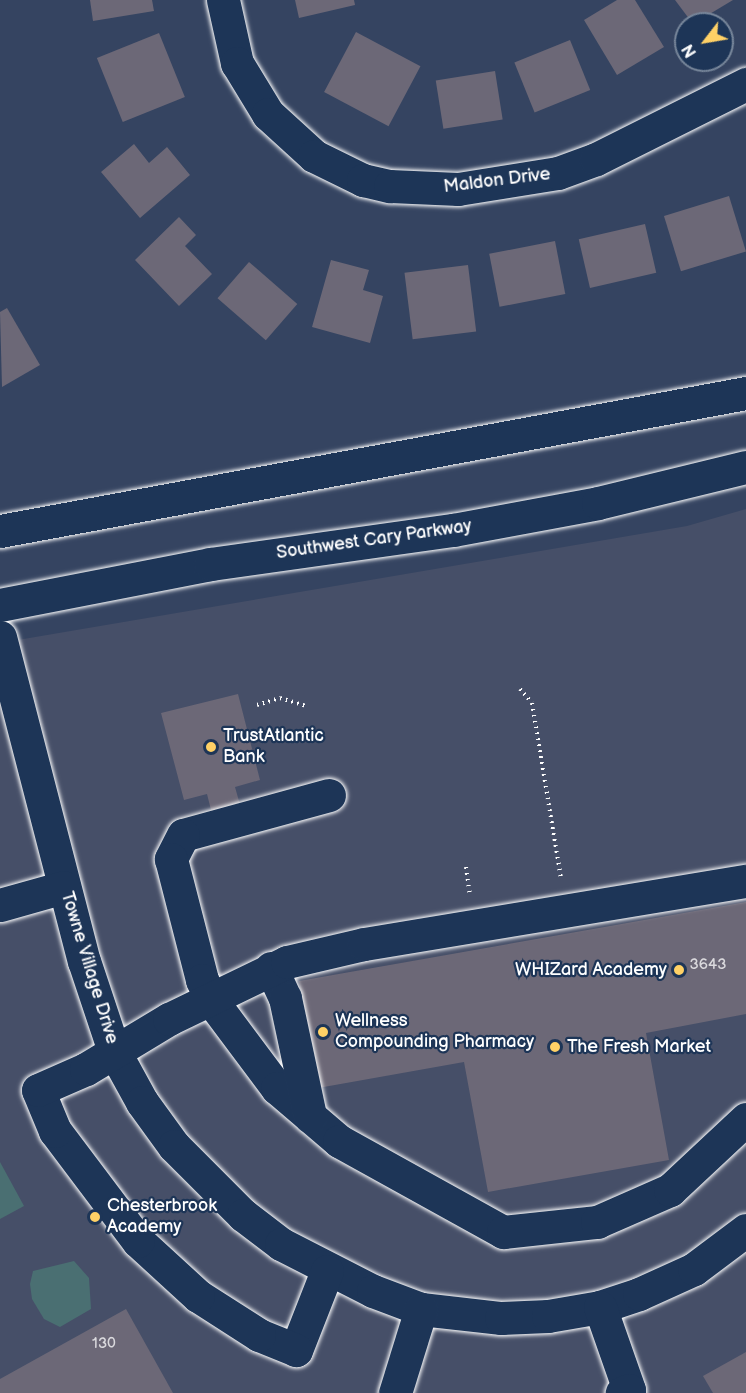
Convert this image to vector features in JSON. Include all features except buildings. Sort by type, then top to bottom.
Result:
[{"type":"street","name":"Maldon Drive","points":[[223,0],[237,63],[268,114],[314,156],[363,180],[390,186],[458,189],[558,173],[596,159],[746,84]]},
{"type":"street","points":[[0,531],[746,393]]},
{"type":"street","name":"Southwest Cary Parkway","points":[[0,605],[210,564],[453,530],[597,502],[746,467]]},
{"type":"street","name":"Towne Village Drive","points":[[0,637],[64,887],[98,1010],[114,1051],[142,1102],[210,1185],[281,1244],[327,1271],[421,1309],[501,1318],[548,1316],[600,1307],[694,1269],[746,1230]]},
{"type":"street","points":[[329,795],[183,835],[171,859],[202,980],[212,1001],[277,1088],[339,1141],[503,1232],[597,1222],[669,1190],[746,1119]]},
{"type":"street","points":[[327,1271],[296,1350],[259,1335],[198,1296],[138,1241],[56,1131],[38,1090],[80,1072],[169,1019],[212,1001],[271,968],[364,944],[746,881]]},
{"type":"street","points":[[0,905],[64,887]]},
{"type":"street","points":[[271,968],[285,998],[310,1116]]},
{"type":"street","points":[[600,1307],[627,1392]]},
{"type":"street","points":[[395,1393],[421,1309]]},
{"type":"path","points":[[519,689],[532,703],[562,882]]},
{"type":"path","points":[[257,705],[280,698],[307,706]]},
{"type":"path","points":[[466,867],[472,907]]},
{"type":"shaded area","points":[[746,509],[746,1393],[0,1393],[0,643],[687,526]]},
{"type":"green space","points":[[0,1162],[24,1206],[0,1219]]},
{"type":"green space","points":[[74,1261],[89,1278],[91,1309],[60,1327],[44,1319],[32,1299],[30,1284],[33,1271]]},
{"type":"place","name":"TrustAtlantic Bank","points":[[211,747]]},
{"type":"place","name":"WHIZard Academy","points":[[679,970]]},
{"type":"place","name":"Wellness Compounding Pharmacy","points":[[323,1032]]},
{"type":"place","name":"The Fresh Market","points":[[555,1047]]},
{"type":"place","name":"Chesterbrook Academy","points":[[95,1217]]}]
